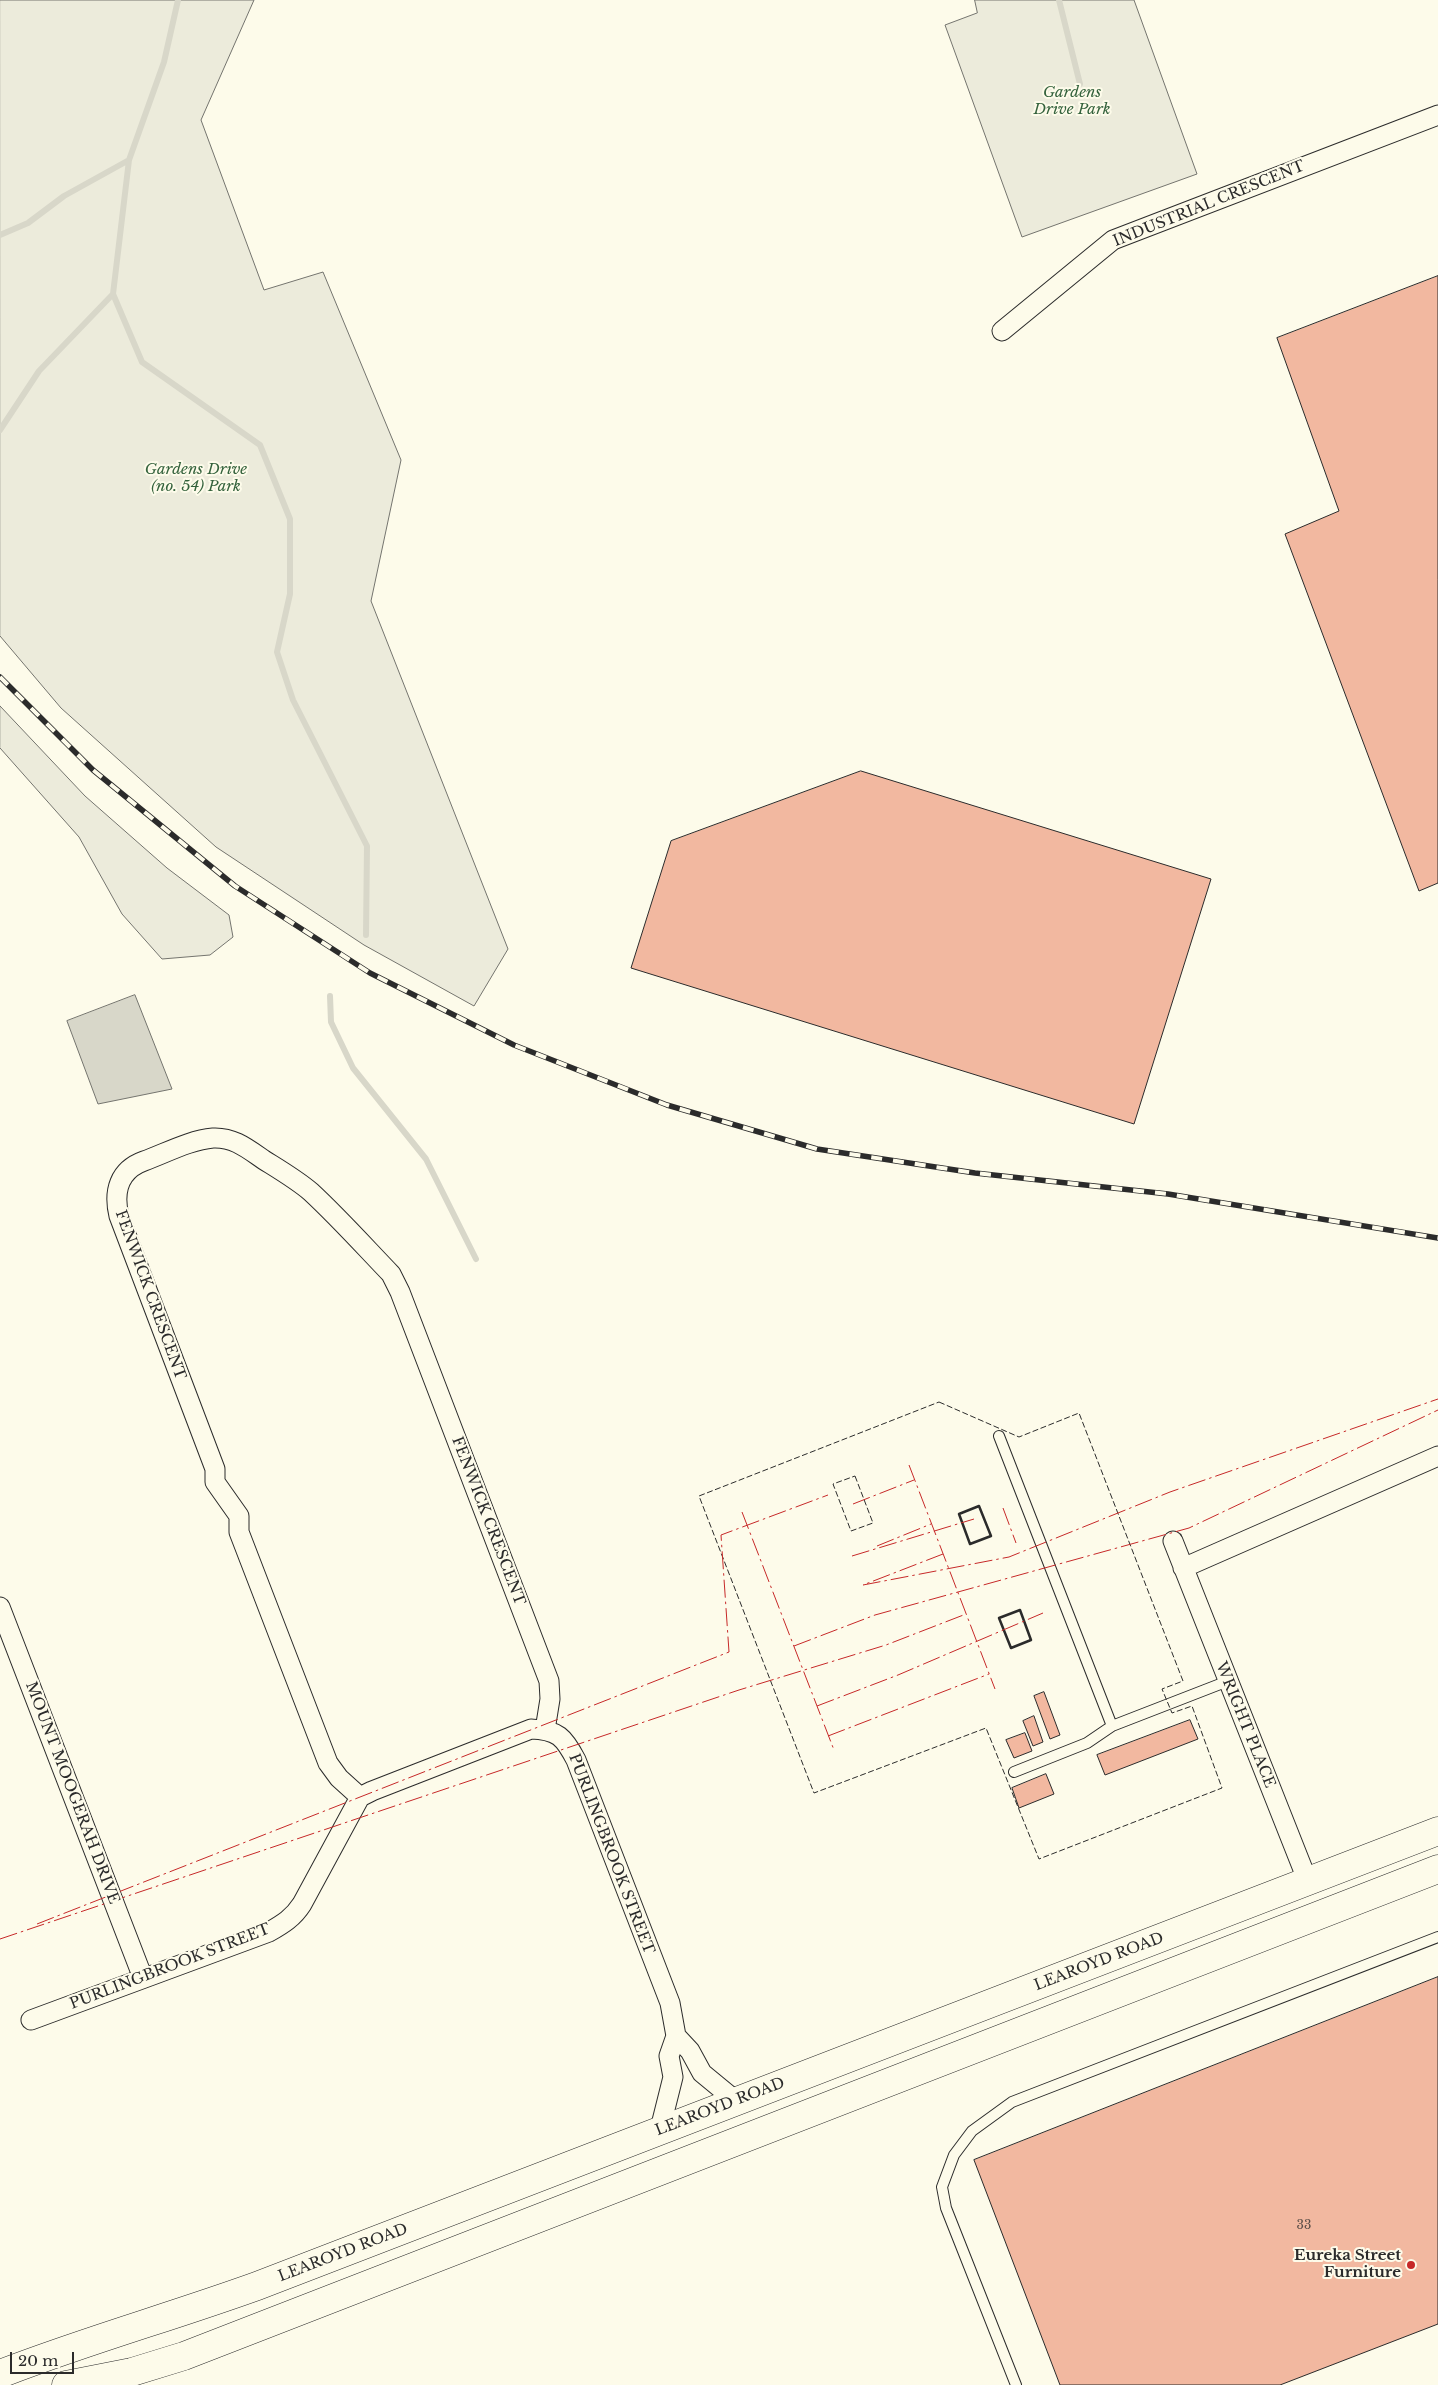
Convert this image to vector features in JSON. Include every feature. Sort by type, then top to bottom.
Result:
[{"type":"main road","name":"LEAROYD ROAD","points":[[1,2371],[69,2347],[177,2315],[257,2286],[660,2129],[1438,1831]]},
{"type":"main road","points":[[66,2385],[129,2379],[1438,1869]]},
{"type":"street","name":"INDUSTRIAL CRESCENT","points":[[1002,330],[1113,240],[1438,115]]},
{"type":"street","name":"FENWICK CRESCENT","points":[[360,1797],[339,1778],[328,1763],[239,1532],[238,1516],[215,1482],[215,1469],[115,1202],[116,1190],[120,1180],[128,1171],[139,1163],[200,1140],[226,1139],[238,1142],[300,1184],[391,1274],[400,1292],[549,1681],[550,1700],[545,1730]]},
{"type":"street","points":[[1183,1568],[1438,1456]]},
{"type":"street","name":"WRIGHT PLACE","points":[[1173,1541],[1308,1882]]},
{"type":"street","name":"MOUNT MOOGERAH DRIVE","points":[[0,1607],[143,1978]]},
{"type":"street","points":[[360,1797],[372,1790],[531,1729],[545,1730]]},
{"type":"street","name":"PURLINGBROOK STREET","points":[[545,1730],[557,1734],[566,1742],[576,1760],[670,2003],[676,2036],[669,2056],[672,2067],[672,2087],[668,2094],[660,2129]]},
{"type":"street","name":"PURLINGBROOK STREET","points":[[30,2020],[269,1932],[291,1919],[302,1904],[360,1797]]},
{"type":"street","name":"PURLINGBROOK STREET","points":[[676,2036],[690,2051],[702,2074],[736,2101]]},
{"type":"lane","points":[[999,1436],[1112,1726]]},
{"type":"lane","points":[[1014,1772],[1086,1743],[1112,1726],[1228,1681]]},
{"type":"lane","points":[[1016,2385],[946,2208],[942,2188],[954,2155],[972,2130],[1012,2102],[1438,1937]]},
{"type":"green space","name":"Gardens Drive (no. 54) Park","points":[[0,0],[254,0],[201,120],[264,290],[323,272],[401,460],[371,601],[508,949],[474,1006],[364,945],[216,847],[61,708],[0,636]]},
{"type":"green space","name":"Gardens Drive Park","points":[[975,0],[1134,0],[1197,174],[1022,237],[945,25],[977,13]]},
{"type":"green space","points":[[0,706],[85,796],[167,868],[229,915],[233,937],[210,955],[162,959],[122,914],[79,837],[0,748]]},
{"type":"shaded area","points":[[135,995],[172,1089],[98,1104],[67,1021]]},
{"type":"building","points":[[1438,276],[1438,883],[1419,891],[1285,534],[1339,511],[1277,338]]},
{"type":"building","points":[[861,771],[1211,879],[1134,1124],[631,968],[671,841]]},
{"type":"building","points":[[1044,1692],[1060,1735],[1050,1739],[1034,1696]]},
{"type":"building","points":[[1034,1716],[1043,1742],[1033,1746],[1023,1721]]},
{"type":"building","points":[[1190,1720],[1198,1739],[1105,1775],[1097,1755]]},
{"type":"building","points":[[1025,1733],[1032,1751],[1014,1758],[1006,1740]]},
{"type":"building","points":[[1046,1774],[1054,1794],[1019,1808],[1012,1788]]},
{"type":"building","points":[[1438,1977],[1438,2324],[1280,2385],[1060,2385],[974,2160]]},
{"type":"waterway","points":[[0,430],[39,371],[113,294],[129,160],[164,62],[178,0]]},
{"type":"waterway","points":[[1059,0],[1080,84]]},
{"type":"waterway","points":[[0,235],[28,223],[64,196],[129,160]]},
{"type":"waterway","points":[[113,294],[142,362],[260,445],[290,519],[290,594],[277,652],[293,700],[367,846],[366,935]]},
{"type":"waterway","points":[[330,996],[331,1022],[353,1068],[426,1159],[476,1259]]},
{"type":"railway","points":[[0,677],[93,770],[235,886],[370,973],[514,1045],[667,1105],[817,1149],[975,1173],[1168,1194],[1438,1238]]},
{"type":"fence","points":[[939,1402],[1019,1437],[1079,1413],[1183,1681],[1162,1689],[1172,1713],[1192,1706],[1222,1788],[1039,1859],[986,1728],[814,1793],[699,1496],[939,1402]]},
{"type":"fence","points":[[855,1476],[873,1523],[851,1531],[833,1484],[855,1476]]},
{"type":"wall","points":[[979,1506],[991,1536],[970,1544],[959,1514],[979,1506]]},
{"type":"wall","points":[[1020,1610],[1031,1640],[1011,1648],[999,1618],[1020,1610]]},
{"type":"power","points":[[943,1554],[863,1585],[1009,1557],[1170,1492],[1438,1399]]},
{"type":"power","points":[[794,1646],[875,1615],[1189,1528],[1438,1410]]},
{"type":"power","points":[[909,1465],[995,1689]]},
{"type":"power","points":[[853,1504],[914,1480]]},
{"type":"power","points":[[37,1924],[729,1652],[721,1535],[828,1495]]},
{"type":"power","points":[[1003,1508],[1016,1543]]},
{"type":"power","points":[[742,1512],[834,1750]]},
{"type":"power","points":[[852,1556],[974,1519]]},
{"type":"power","points":[[877,1546],[931,1524]]},
{"type":"power","points":[[817,1706],[898,1675],[1043,1613]]},
{"type":"power","points":[[0,1939],[739,1690],[886,1645],[966,1614]]},
{"type":"power","points":[[828,1736],[989,1674]]},
{"type":"place","name":"Eureka Street Furniture","points":[[1411,2265]]}]
